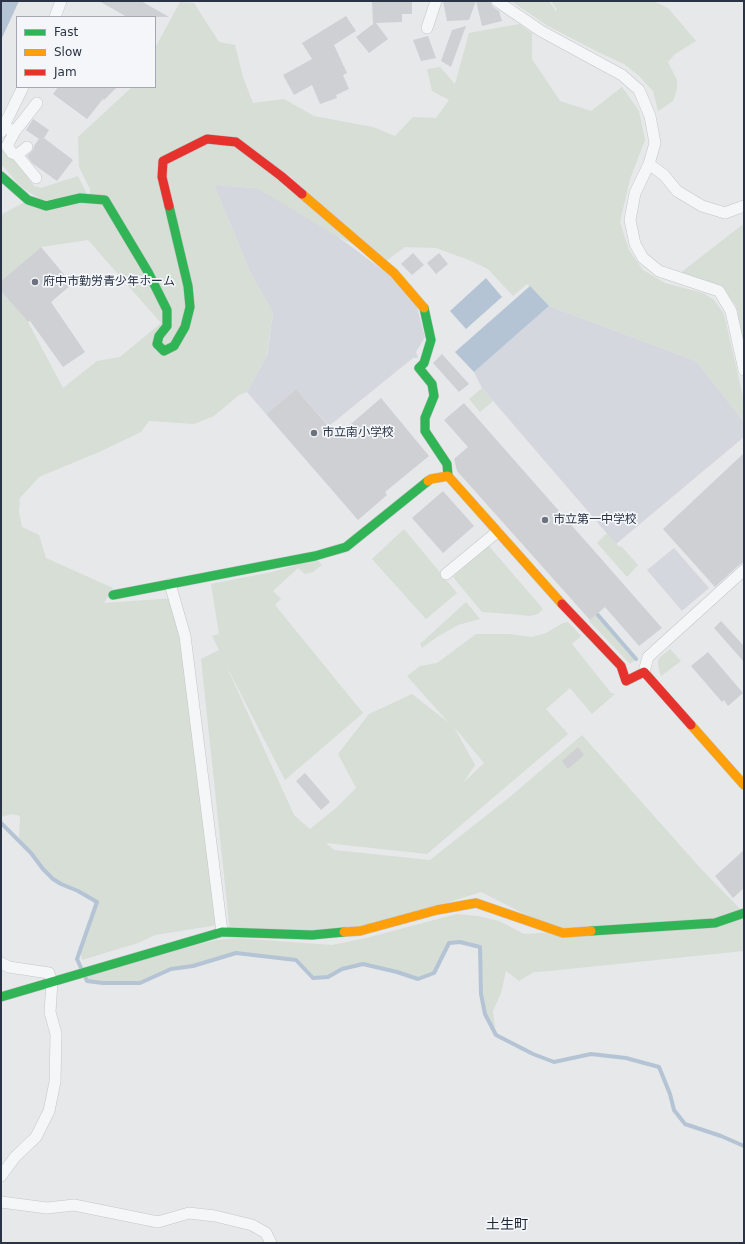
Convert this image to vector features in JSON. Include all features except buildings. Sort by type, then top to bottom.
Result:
[{"type":"street","points":[[55,16],[61,1]]},
{"type":"street","points":[[427,28],[436,1]]},
{"type":"street","points":[[497,1],[541,31],[622,75],[639,90],[650,116],[655,142],[649,164],[635,193],[630,220],[635,244],[643,258],[659,271],[719,291],[731,311],[744,370]]},
{"type":"street","points":[[15,131],[2,129],[22,88]]},
{"type":"street","points":[[36,178],[17,155],[12,153],[8,146],[15,131],[37,103]]},
{"type":"street","points":[[1,176],[28,200],[46,206],[80,198],[105,200],[148,272],[167,310],[167,326],[158,336],[157,344],[164,351],[174,346],[185,328],[190,307],[188,286],[162,177],[163,161],[207,139],[236,142],[281,176],[394,273],[425,309],[431,340],[424,363],[419,368],[432,384],[434,396],[425,418],[425,431],[447,464],[448,476],[560,602],[621,666],[626,681],[644,672],[648,657],[744,570]]},
{"type":"street","points":[[17,155],[27,148]]},
{"type":"street","points":[[649,164],[664,175],[677,191],[702,206],[725,213],[744,206]]},
{"type":"street","points":[[113,595],[315,556],[346,547],[431,479],[448,476]]},
{"type":"street","points":[[446,574],[497,532]]},
{"type":"street","points":[[170,584],[185,636],[222,932]]},
{"type":"street","points":[[644,672],[744,785]]},
{"type":"street","points":[[1,997],[222,932],[312,935],[360,931],[437,910],[476,903],[563,933],[715,923],[744,913]]},
{"type":"street","points":[[1,963],[9,967],[49,973],[52,982],[50,1012],[56,1034],[55,1082],[49,1111],[36,1137],[15,1157],[1,1176]]},
{"type":"street","points":[[1,1202],[47,1208],[74,1205],[158,1222],[189,1213],[215,1216],[252,1225],[266,1233],[271,1243]]},
{"type":"shaded area","points":[[511,1],[549,1],[556,11],[557,10],[551,1],[653,1],[668,8],[696,41],[675,54],[668,62],[677,80],[677,89],[673,101],[658,111],[653,91],[639,76],[624,64],[548,26]]},
{"type":"shaded area","points":[[180,2],[194,3],[219,42],[235,45],[243,77],[253,103],[284,99],[314,116],[373,127],[395,136],[413,117],[436,118],[449,100],[432,91],[427,69],[440,67],[455,84],[469,33],[519,24],[532,33],[532,59],[560,101],[591,111],[622,87],[639,111],[645,140],[630,179],[620,222],[629,250],[643,270],[665,283],[703,293],[714,300],[724,314],[744,401],[744,422],[696,361],[549,306],[527,284],[513,296],[488,269],[469,260],[436,248],[405,247],[386,261],[337,236],[257,188],[214,185],[250,272],[273,313],[266,357],[247,392],[239,395],[214,416],[194,424],[149,421],[141,432],[99,452],[39,477],[20,498],[19,512],[22,527],[39,535],[46,558],[113,588],[104,603],[175,598],[218,925],[155,935],[138,943],[82,960],[80,950],[93,918],[94,901],[54,879],[19,838],[20,816],[12,814],[1,817],[1,291],[28,322],[63,388],[97,361],[120,357],[161,323],[88,240],[41,247],[1,281],[1,215],[28,200],[89,202],[90,189],[79,167],[78,137],[131,88],[156,88],[156,46]]},
{"type":"shaded area","points":[[2,150],[19,164],[34,186],[41,188],[78,176],[87,194],[43,201],[21,187],[1,164]]},
{"type":"shaded area","points":[[214,185],[257,188],[337,236],[388,274],[417,307],[425,337],[416,352],[418,358],[413,358],[329,426],[296,389],[266,414],[247,392],[267,355],[273,313],[250,272]]},
{"type":"shaded area","points":[[742,225],[744,227],[744,345],[736,306],[722,286],[679,274]]},
{"type":"shaded area","points":[[549,306],[696,361],[744,422],[744,437],[616,544],[482,388],[474,372]]},
{"type":"shaded area","points":[[482,388],[493,401],[480,412],[469,399]]},
{"type":"shaded area","points":[[404,529],[457,593],[426,619],[372,559]]},
{"type":"shaded area","points":[[607,533],[638,565],[627,577],[597,543]]},
{"type":"shaded area","points":[[488,545],[543,609],[538,614],[530,616],[482,612],[453,577]]},
{"type":"shaded area","points":[[674,548],[709,588],[682,611],[647,570]]},
{"type":"shaded area","points":[[317,559],[322,565],[313,572],[305,574],[298,568],[273,591],[281,599],[275,605],[363,713],[285,780],[225,663],[294,815],[310,829],[336,808],[356,788],[338,754],[369,714],[412,694],[449,723],[407,676],[420,666],[437,663],[476,634],[509,634],[532,637],[546,633],[563,623],[568,622],[581,636],[572,644],[611,693],[615,694],[592,714],[570,688],[546,709],[568,734],[427,854],[326,843],[334,850],[430,860],[511,796],[582,735],[702,870],[744,913],[744,951],[534,972],[519,981],[506,971],[501,993],[493,1011],[496,1035],[485,1014],[481,994],[480,948],[460,942],[449,943],[434,973],[418,979],[397,972],[363,965],[342,969],[328,977],[313,978],[296,960],[236,953],[193,966],[171,969],[140,983],[103,983],[87,981],[83,972],[216,940],[236,938],[332,945],[366,938],[457,914],[478,916],[499,921],[524,934],[560,932],[481,892],[357,931],[230,932],[201,659],[219,650],[212,636],[219,634],[211,584],[272,572]],"holes":[[[454,727],[484,763],[463,783],[475,765]]]},
{"type":"shaded area","points":[[466,602],[480,619],[458,625],[422,648],[420,644]]},
{"type":"shaded area","points":[[597,614],[636,659],[630,664],[589,621]]},
{"type":"shaded area","points":[[670,649],[681,661],[661,676],[658,661],[660,657]]},
{"type":"water","points":[[1,1],[19,1],[1,40]]},
{"type":"water","points":[[486,278],[502,297],[466,329],[450,311]]},
{"type":"water","points":[[530,286],[549,306],[474,372],[455,352]]},
{"type":"waterway","points":[[597,614],[636,659]]},
{"type":"waterway","points":[[1,823],[31,853],[53,879],[97,902],[77,959],[87,981],[103,983],[140,983],[171,969],[193,966],[236,953],[296,960],[313,978],[328,977],[342,969],[363,964],[397,972],[418,979],[434,973],[449,943],[460,942],[480,947],[481,994],[485,1014],[496,1035],[533,1054],[554,1062],[591,1054],[626,1058],[659,1067],[670,1094],[674,1110],[685,1124],[721,1136],[744,1146]]},
{"type":"traffic: fast","points":[[1,176],[28,200],[46,206],[80,198],[105,200],[148,272],[167,310],[167,326],[159,336],[157,344],[164,351],[174,346],[185,327],[190,307],[188,286],[169,206]]},
{"type":"traffic: fast","points":[[424,308],[431,340],[424,363],[419,368],[432,384],[434,396],[425,418],[425,431],[447,464],[448,476]]},
{"type":"traffic: fast","points":[[113,595],[315,556],[346,547],[428,481]]},
{"type":"traffic: fast","points":[[591,931],[715,923],[744,913]]},
{"type":"traffic: fast","points":[[1,997],[222,932],[312,935],[344,932]]},
{"type":"traffic: slow","points":[[302,194],[394,273],[424,308]]},
{"type":"traffic: slow","points":[[428,481],[431,479],[448,476],[562,604]]},
{"type":"traffic: slow","points":[[691,725],[744,785]]},
{"type":"traffic: slow","points":[[344,932],[360,931],[437,910],[476,903],[563,933],[591,931]]},
{"type":"traffic: jam","points":[[169,206],[162,177],[163,161],[207,139],[236,142],[302,194]]},
{"type":"traffic: jam","points":[[562,604],[621,666],[626,681],[644,672],[691,725]]},
{"type":"place","name":"府中市勤労青少年ホーム","points":[[35,282]]},
{"type":"place","name":"市立南小学校","points":[[314,433]]},
{"type":"place","name":"市立第一中学校","points":[[545,520]]},
{"type":"district","name":"土生町","points":[[507,1225]]}]
